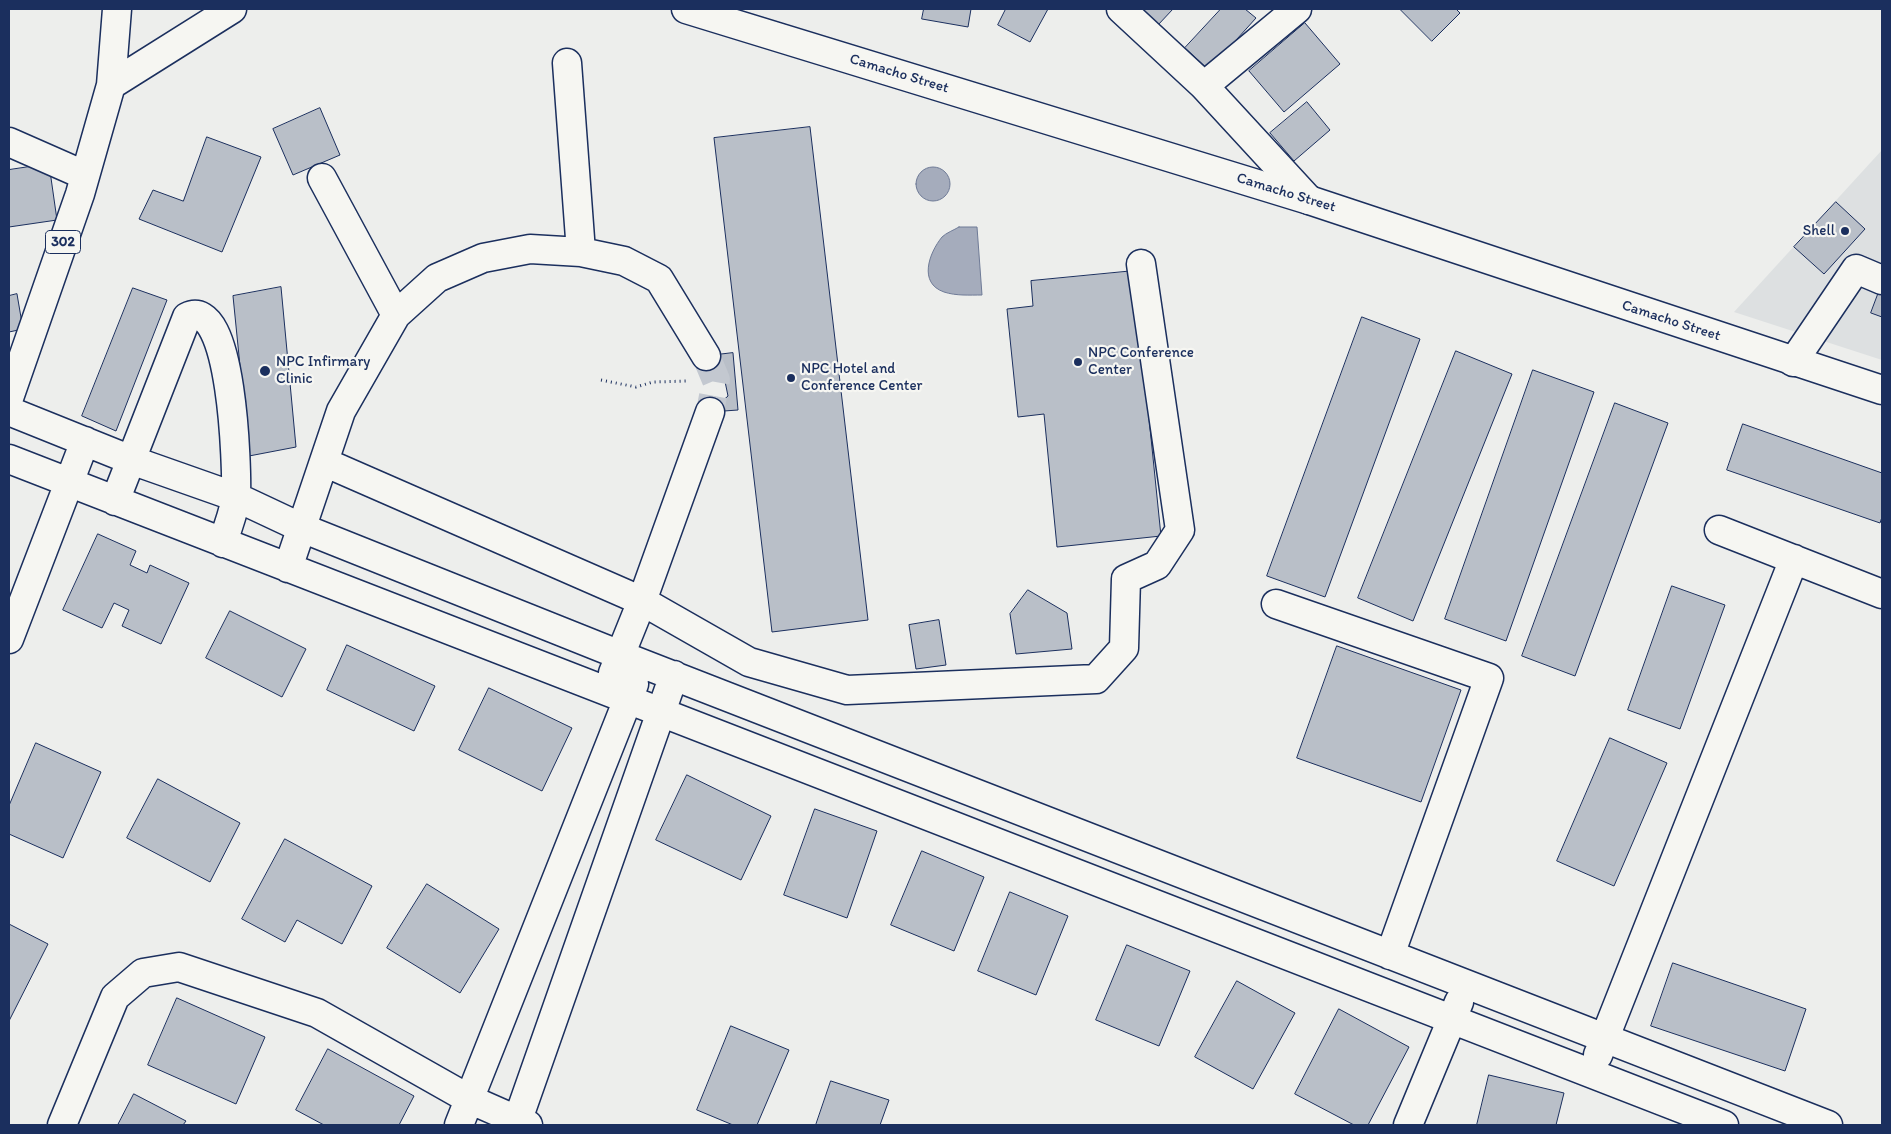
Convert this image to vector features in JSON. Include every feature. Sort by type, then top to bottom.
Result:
[{"type":"street","name":"302","points":[[9,398],[80,194],[111,85],[117,9]]},
{"type":"street","points":[[111,85],[232,9]]},
{"type":"street","name":"Camacho Street","points":[[686,9],[1309,200],[1882,390]]},
{"type":"street","points":[[1122,9],[1204,86],[1309,200]]},
{"type":"street","points":[[1204,86],[1297,9]]},
{"type":"street","points":[[567,63],[581,252]]},
{"type":"street","points":[[9,142],[84,175]]},
{"type":"street","points":[[322,178],[396,315]]},
{"type":"street","points":[[288,568],[341,411],[396,315],[437,278],[483,258],[530,249],[581,252],[624,261],[659,279],[702,368]]},
{"type":"street","points":[[324,462],[642,601],[749,662],[847,690],[1096,679],[1124,648],[1126,579],[1158,564],[1180,530],[1141,264]]},
{"type":"street","points":[[1794,362],[1856,269],[1882,280]]},
{"type":"street","points":[[116,501],[187,316],[193,314],[200,315],[216,333],[224,356],[234,434],[236,497],[223,543]]},
{"type":"street","points":[[9,411],[131,460],[236,497],[302,528],[631,659],[1828,1125]]},
{"type":"street","points":[[459,1125],[616,695],[631,659],[642,601],[710,412]]},
{"type":"street","points":[[9,639],[85,441]]},
{"type":"street","points":[[9,459],[1724,1125]]},
{"type":"street","points":[[1719,530],[1882,594]]},
{"type":"street","points":[[1590,1073],[1794,559]]},
{"type":"street","points":[[1276,604],[1489,678],[1390,955]]},
{"type":"street","points":[[62,1125],[115,997],[143,974],[180,967],[318,1013],[469,1099],[521,1124],[674,675]]},
{"type":"street","points":[[1408,1125],[1466,985]]},
{"type":"path","points":[[601,380],[636,387],[702,368]]},
{"type":"shaded area","name":"Shell","points":[[1882,150],[1882,360],[1734,312]]},
{"type":"water","points":[[933,167],[940,168],[945,172],[949,177],[949,191],[945,196],[940,200],[933,201],[926,200],[921,196],[917,191],[916,184],[917,177],[921,172],[926,168]]},
{"type":"water","points":[[959,227],[977,227],[982,295],[958,295],[944,292],[936,288],[931,282],[928,267],[933,251],[942,237]]},
{"type":"building","points":[[924,9],[971,9],[968,27],[922,19]]},
{"type":"building","points":[[1006,9],[1048,9],[1030,42],[998,25]]},
{"type":"building","points":[[1142,9],[1173,9],[1158,25]]},
{"type":"building","points":[[1221,9],[1245,9],[1256,18],[1209,70],[1185,48]]},
{"type":"building","points":[[1400,9],[1456,9],[1460,13],[1432,41]]},
{"type":"building","points":[[1305,23],[1340,64],[1284,112],[1249,71]]},
{"type":"building","points":[[1307,102],[1330,130],[1294,161],[1270,133]]},
{"type":"building","points":[[320,108],[340,155],[293,175],[273,129]]},
{"type":"building","name":"NPC Hotel and Conference Center","points":[[810,127],[868,620],[772,632],[714,138]]},
{"type":"building","points":[[207,137],[261,157],[222,252],[139,219],[153,190],[183,201]]},
{"type":"building","points":[[49,164],[57,220],[9,227],[9,170]]},
{"type":"building","points":[[1836,202],[1865,229],[1824,274],[1794,247]]},
{"type":"building","name":"NPC Conference Center","points":[[1134,271],[1161,536],[1057,547],[1044,414],[1018,417],[1007,309],[1033,306],[1031,281]]},
{"type":"building","points":[[1882,283],[1882,317],[1871,313]]},
{"type":"building","name":"NPC Infirmary Clinic","points":[[281,287],[296,447],[249,456],[233,296]]},
{"type":"building","points":[[133,288],[167,300],[116,431],[82,416]]},
{"type":"building","points":[[17,294],[23,329],[9,332],[9,296]]},
{"type":"building","points":[[1362,317],[1420,339],[1325,597],[1267,576]]},
{"type":"building","points":[[1456,351],[1512,374],[1413,621],[1358,598]]},
{"type":"building","points":[[733,353],[738,410],[710,412],[728,396],[721,362],[706,356]]},
{"type":"building","points":[[1533,370],[1594,392],[1506,641],[1445,619]]},
{"type":"building","points":[[1615,403],[1668,423],[1575,676],[1522,656]]},
{"type":"building","points":[[1743,424],[1882,473],[1882,517],[1880,523],[1727,470]]},
{"type":"building","points":[[98,534],[136,551],[130,565],[147,573],[150,565],[189,583],[161,644],[122,626],[129,610],[114,603],[102,628],[63,610]]},
{"type":"building","points":[[1672,586],[1725,605],[1680,729],[1628,710]]},
{"type":"building","points":[[1028,590],[1067,613],[1072,649],[1016,654],[1010,614]]},
{"type":"building","points":[[230,611],[306,649],[282,697],[206,658]]},
{"type":"building","points":[[939,620],[946,665],[916,669],[909,625]]},
{"type":"building","points":[[347,645],[435,686],[414,731],[327,690]]},
{"type":"building","points":[[1337,646],[1461,690],[1421,802],[1297,758]]},
{"type":"building","points":[[489,688],[572,728],[542,791],[459,750]]},
{"type":"building","points":[[1610,738],[1667,763],[1614,886],[1557,861]]},
{"type":"building","points":[[36,743],[101,772],[63,858],[9,834],[9,806]]},
{"type":"building","points":[[687,775],[771,816],[741,880],[656,840]]},
{"type":"building","points":[[158,779],[240,823],[210,882],[127,838]]},
{"type":"building","points":[[815,809],[877,831],[847,918],[784,895]]},
{"type":"building","points":[[285,839],[372,886],[342,944],[297,920],[285,942],[242,919]]},
{"type":"building","points":[[922,851],[984,877],[954,951],[891,925]]},
{"type":"building","points":[[427,884],[499,929],[460,993],[387,948]]},
{"type":"building","points":[[1010,892],[1068,916],[1036,995],[978,971]]},
{"type":"building","points":[[9,924],[48,944],[9,1021]]},
{"type":"building","points":[[1127,945],[1190,971],[1159,1046],[1096,1020]]},
{"type":"building","points":[[1673,963],[1806,1009],[1785,1071],[1651,1026]]},
{"type":"building","points":[[1237,981],[1295,1013],[1253,1089],[1195,1057]]},
{"type":"building","points":[[177,998],[265,1037],[236,1104],[148,1065]]},
{"type":"building","points":[[1339,1009],[1409,1047],[1368,1125],[1354,1125],[1295,1094]]},
{"type":"building","points":[[731,1026],[789,1050],[757,1125],[733,1125],[697,1110]]},
{"type":"building","points":[[328,1049],[414,1096],[399,1125],[324,1125],[296,1110]]},
{"type":"building","points":[[1489,1075],[1564,1093],[1556,1125],[1477,1125]]},
{"type":"building","points":[[831,1081],[889,1100],[880,1125],[816,1125]]},
{"type":"building","points":[[134,1094],[186,1121],[183,1125],[118,1125]]},
{"type":"tunnel","points":[[706,356],[716,380],[710,412]]},
{"type":"place","name":"Shell","points":[[1845,231]]},
{"type":"place","name":"NPC Conference Center","points":[[1078,362]]},
{"type":"place","name":"NPC Infirmary Clinic","points":[[265,371]]},
{"type":"place","name":"NPC Hotel and Conference Center","points":[[791,378]]}]
